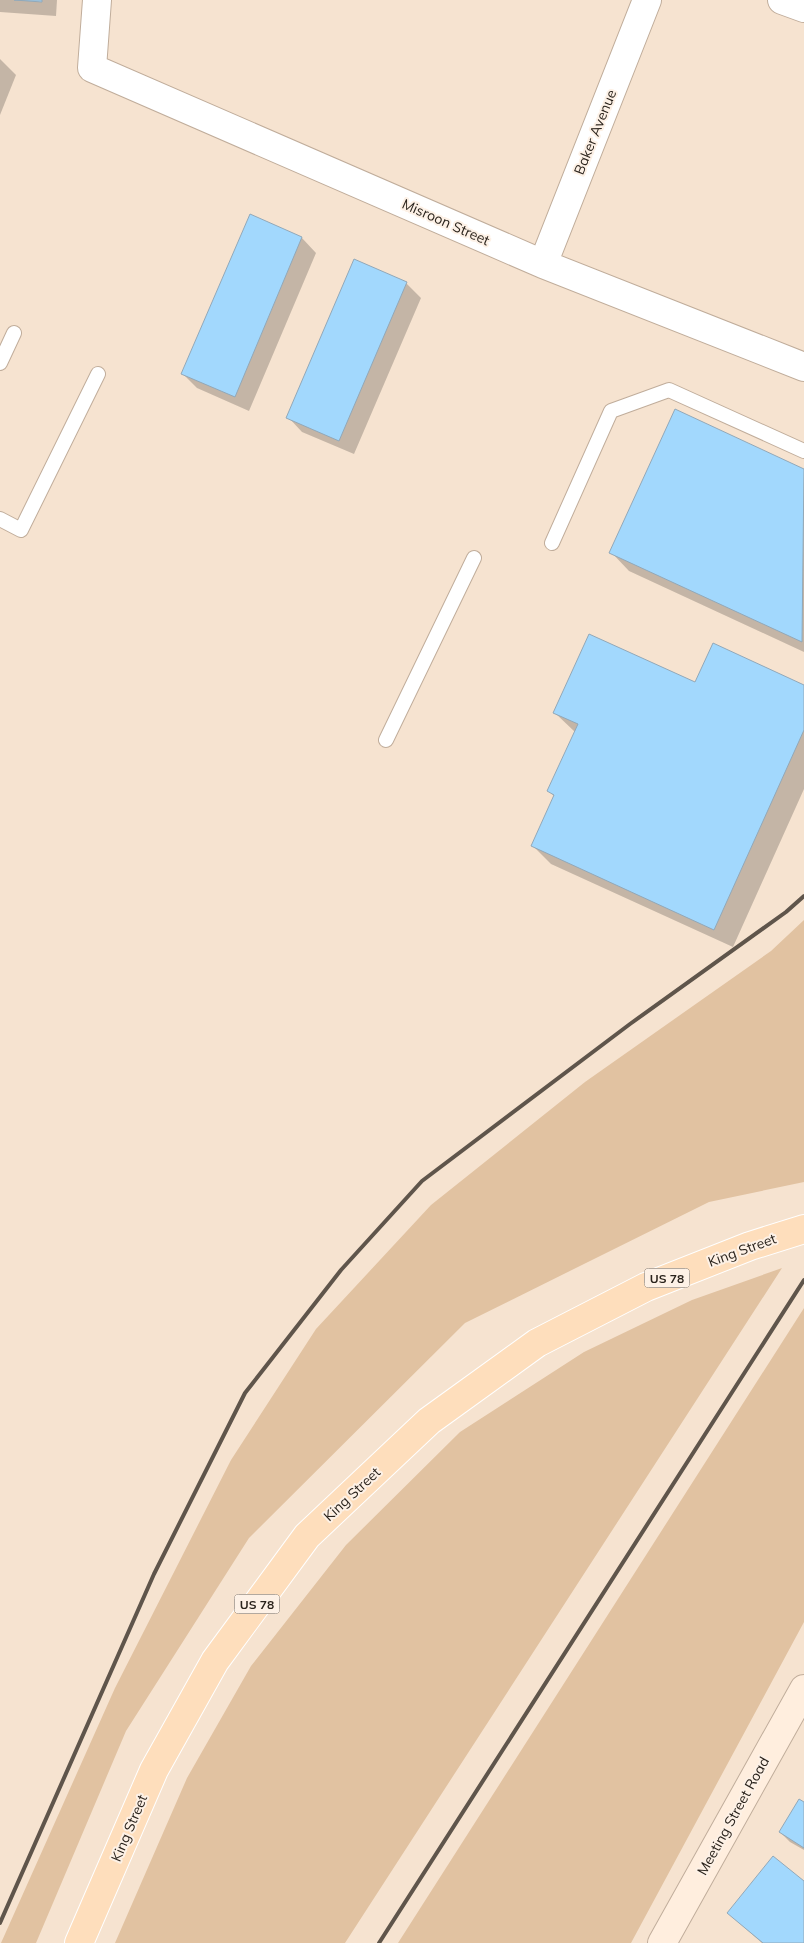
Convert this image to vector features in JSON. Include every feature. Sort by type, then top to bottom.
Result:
[{"type":"main road","name":"King Street","points":[[78,1943],[154,1770],[210,1669],[307,1536],[429,1421],[537,1343],[646,1287],[750,1246],[804,1229]]},
{"type":"street","name":"Misroon Street","points":[[97,0],[92,68],[543,264],[804,367]]},
{"type":"street","name":"Baker Avenue","points":[[543,264],[647,0]]},
{"type":"street","points":[[782,0],[804,8]]},
{"type":"street","name":"Meeting Street Road","points":[[662,1943],[804,1689]]},
{"type":"lane","points":[[0,363],[14,333]]},
{"type":"lane","points":[[0,519],[21,530],[98,374]]},
{"type":"lane","points":[[552,543],[611,411],[669,390],[804,451]]},
{"type":"lane","points":[[386,740],[474,558]]},
{"type":"shaded area","points":[[804,920],[804,1182],[709,1202],[465,1323],[249,1538],[126,1731],[36,1943],[1,1943],[115,1688],[231,1460],[316,1329],[431,1205],[585,1082],[771,951]]},
{"type":"shaded area","points":[[782,1268],[345,1943],[115,1943],[187,1778],[251,1666],[346,1545],[460,1432],[584,1352],[692,1300]]},
{"type":"shaded area","points":[[804,1308],[804,1622],[631,1943],[398,1943]]},
{"type":"building","points":[[14,0],[42,0],[42,2]]},
{"type":"building","points":[[250,214],[302,237],[235,397],[181,374]]},
{"type":"building","points":[[354,259],[407,282],[339,441],[286,418]]},
{"type":"building","points":[[675,409],[804,469],[802,642],[609,553]]},
{"type":"building","points":[[589,634],[695,682],[713,643],[804,685],[804,730],[714,930],[531,846],[554,795],[547,791],[578,724],[553,713]]},
{"type":"building","points":[[799,1799],[804,1802],[804,1848],[779,1832]]},
{"type":"building","points":[[773,1856],[804,1881],[804,1943],[763,1943],[727,1913]]},
{"type":"railway","points":[[0,1923],[154,1574],[245,1393],[341,1270],[422,1181],[630,1024],[786,912],[804,896]]},
{"type":"railway","points":[[379,1943],[804,1280]]}]
